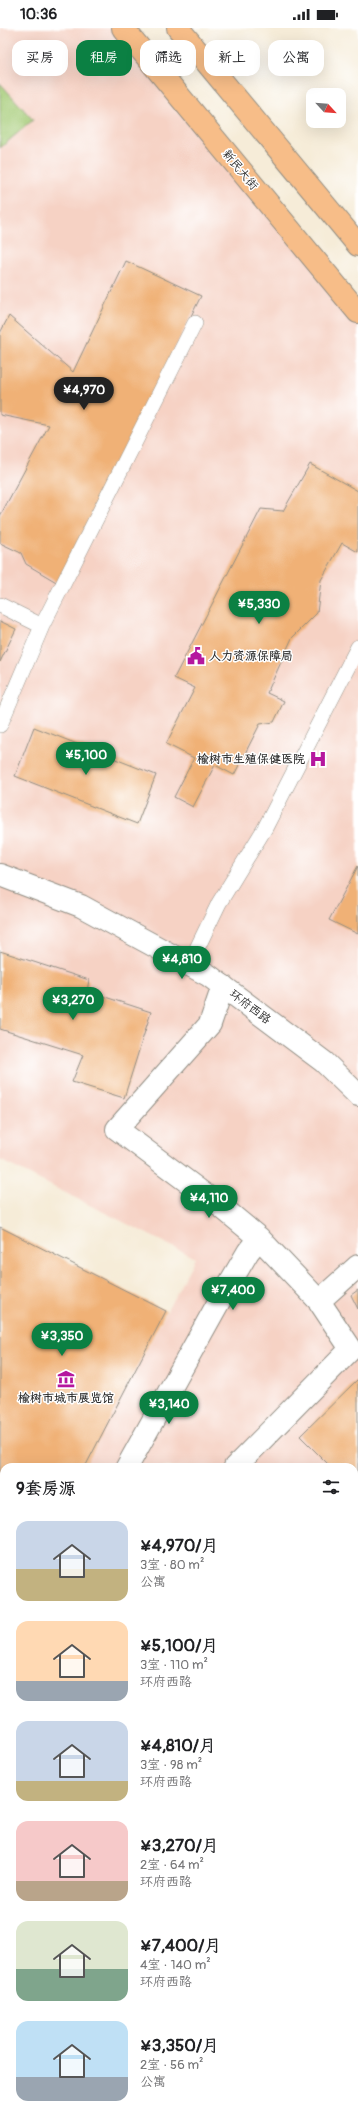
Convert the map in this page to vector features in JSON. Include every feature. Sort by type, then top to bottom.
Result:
[{"type":"main road","name":"新民大街","points":[[123,28],[358,312]]},
{"type":"main road","points":[[178,28],[358,245]]},
{"type":"street","name":"环府西路","points":[[0,875],[81,906],[189,965],[222,986],[324,1062],[358,1095]]},
{"type":"street","points":[[222,986],[210,1024],[117,1129],[224,1209],[259,1238],[319,1301],[351,1349],[238,1463]]},
{"type":"street","points":[[129,1463],[217,1304],[248,1252],[259,1238]]},
{"type":"street","points":[[319,1301],[358,1266]]},
{"type":"lane","points":[[0,725],[42,626],[195,323]]},
{"type":"lane","points":[[0,605],[42,626]]},
{"type":"lane","points":[[189,965],[219,902],[265,828],[358,648]]},
{"type":"shaded area","points":[[0,28],[123,28],[140,49],[140,76],[163,76],[358,312],[358,1463],[86,1463],[195,1258],[0,1160]]},
{"type":"green space","points":[[0,83],[33,120],[0,148]]},
{"type":"building","points":[[126,261],[201,296],[58,583],[26,564],[21,553],[0,543],[0,516],[49,425],[0,415],[0,333],[9,316],[73,372]]},
{"type":"building","points":[[310,464],[358,491],[358,552],[342,543],[321,580],[317,613],[292,638],[267,693],[284,701],[274,722],[260,724],[234,775],[215,765],[193,807],[174,797],[194,758],[166,744],[195,688],[174,678],[261,509],[283,511]]},
{"type":"building","points":[[0,621],[16,629],[0,662]]},
{"type":"building","points":[[34,727],[156,775],[137,824],[15,776]]},
{"type":"building","points":[[358,866],[358,934],[329,920]]},
{"type":"building","points":[[0,951],[89,980],[87,991],[151,1012],[124,1098],[72,1082],[83,1055],[0,1029]]},
{"type":"building","name":"榆树市城市展览馆","points":[[0,1227],[166,1311],[87,1463],[0,1463]]},
{"type":"building","points":[[358,1290],[358,1309],[351,1295]]},
{"type":"building","points":[[358,1379],[358,1463],[327,1463],[300,1436]]},
{"type":"place","name":"人力资源保障局","points":[[196,656]]},
{"type":"place","name":"榆树市生殖保健医院","points":[[318,759]]},
{"type":"place","name":"榆树市城市展览馆","points":[[66,1379]]}]
